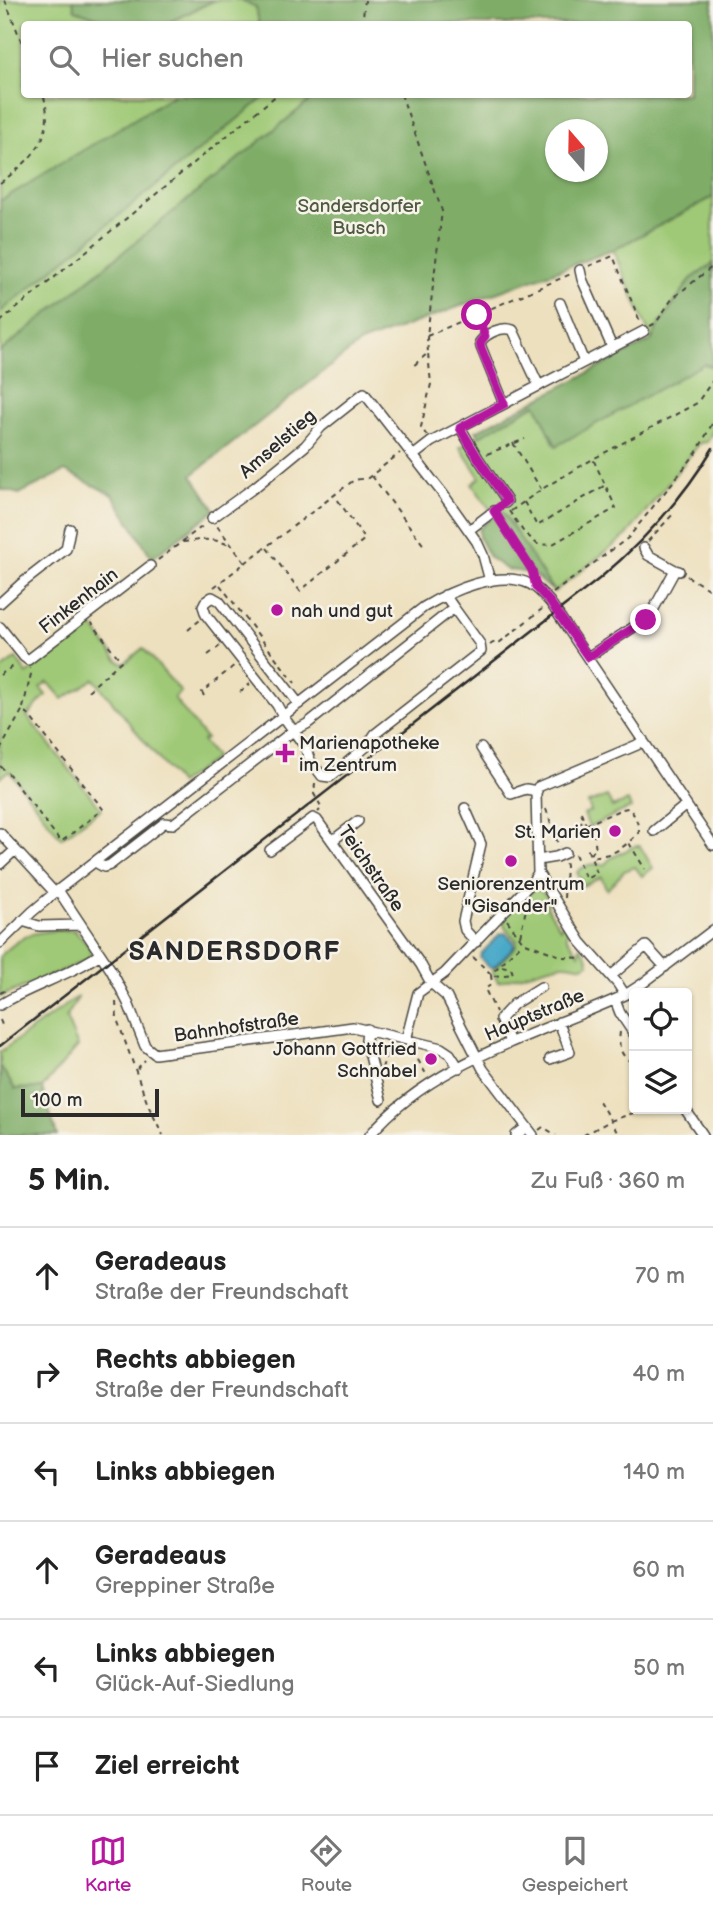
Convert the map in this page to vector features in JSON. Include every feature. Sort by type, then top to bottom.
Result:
[{"type":"street","points":[[580,270],[612,347]]},
{"type":"street","points":[[559,303],[584,362]]},
{"type":"street","points":[[504,404],[481,348],[480,342],[485,336],[507,328],[513,330],[539,386]]},
{"type":"street","points":[[490,581],[483,555],[469,530],[410,452],[643,331]]},
{"type":"street","name":"Amselstieg","points":[[212,518],[305,446],[321,427],[364,393],[410,452]]},
{"type":"street","points":[[460,428],[507,501],[507,507]]},
{"type":"street","points":[[469,530],[494,511]]},
{"type":"street","points":[[0,603],[66,549],[71,529]]},
{"type":"street","points":[[588,657],[646,620],[677,570],[648,555],[644,548]]},
{"type":"street","name":"Finkenhain","points":[[26,659],[150,566]]},
{"type":"street","points":[[0,943],[22,921],[94,862],[416,612],[445,595],[490,581],[513,579],[536,587],[548,600],[713,845]]},
{"type":"street","points":[[303,701],[219,601],[216,598],[208,599],[203,606],[206,615],[277,705],[322,776],[330,777],[367,746],[375,734],[481,652],[480,644],[445,595]]},
{"type":"street","points":[[94,862],[104,867],[110,865],[164,823],[173,824],[293,731],[307,724],[454,608]]},
{"type":"street","points":[[0,627],[26,659]]},
{"type":"street","points":[[481,748],[511,794],[526,789],[538,789],[643,740]]},
{"type":"street","points":[[215,769],[225,783]]},
{"type":"street","points":[[409,1040],[418,993],[445,973],[476,942],[533,882],[538,873],[538,789]]},
{"type":"street","points":[[654,831],[686,805]]},
{"type":"street","points":[[465,808],[481,844],[463,921],[465,930],[476,942]]},
{"type":"street","points":[[160,811],[164,823]]},
{"type":"street","name":"Teichstraße","points":[[270,849],[313,818],[317,820],[421,965],[431,983],[446,996],[477,1058],[533,1131]]},
{"type":"street","points":[[332,841],[358,821]]},
{"type":"street","name":"Bahnhofstraße","points":[[0,833],[57,892],[81,925],[125,996],[145,1046],[151,1052],[159,1054],[349,1027],[446,1051],[454,1058],[459,1068]]},
{"type":"street","points":[[0,864],[15,850]]},
{"type":"street","points":[[538,860],[567,853]]},
{"type":"street","points":[[538,873],[581,942],[625,995]]},
{"type":"street","points":[[22,921],[39,926],[81,925]]},
{"type":"street","name":"Hauptstraße","points":[[370,1135],[397,1107],[431,1084],[510,1042],[625,995],[713,930]]},
{"type":"street","points":[[611,976],[646,946],[665,967]]},
{"type":"street","points":[[0,1006],[100,954]]},
{"type":"street","points":[[510,1042],[500,1019],[514,1004],[541,987]]},
{"type":"street","points":[[615,1000],[629,1026]]},
{"type":"street","points":[[550,1059],[570,1052],[559,1022]]},
{"type":"street","points":[[367,1030],[366,1040],[381,1100]]},
{"type":"street","points":[[688,1114],[703,1135]]},
{"type":"street","points":[[516,1135],[533,1131]]},
{"type":"path","points":[[5,0],[21,40]]},
{"type":"path","points":[[362,21],[365,0]]},
{"type":"path","points":[[0,183],[37,150],[47,128],[44,98]]},
{"type":"path","points":[[0,322],[273,98]]},
{"type":"path","points":[[402,98],[442,211],[427,336],[430,384],[421,427],[431,442]]},
{"type":"path","points":[[427,336],[613,256],[643,331],[656,323],[672,299],[713,266]]},
{"type":"path","points":[[477,315],[485,336]]},
{"type":"path","points":[[412,367],[428,353]]},
{"type":"path","points":[[593,460],[616,508],[551,545],[537,544],[523,531],[507,507],[524,502],[542,489],[593,460],[697,403],[713,380]]},
{"type":"path","points":[[481,652],[493,643],[499,643],[548,600],[628,538],[697,452],[713,422]]},
{"type":"path","points":[[478,458],[525,439]]},
{"type":"path","points":[[513,443],[542,489]]},
{"type":"path","points":[[208,599],[208,591],[354,480],[368,478],[410,452]]},
{"type":"path","points":[[371,475],[425,547]]},
{"type":"path","points":[[524,502],[537,526],[605,486]]},
{"type":"path","points":[[267,547],[300,591],[365,539],[335,495]]},
{"type":"path","points":[[494,511],[532,570],[536,587]]},
{"type":"path","points":[[644,548],[646,542],[675,512]]},
{"type":"path","points":[[150,566],[212,518],[245,563]]},
{"type":"path","points":[[182,542],[210,539],[233,547]]},
{"type":"path","points":[[677,570],[713,592]]},
{"type":"path","points":[[219,583],[303,701]]},
{"type":"path","points":[[86,615],[121,661],[88,691]]},
{"type":"path","points":[[188,630],[206,615]]},
{"type":"path","points":[[208,655],[226,641]]},
{"type":"path","points":[[0,676],[26,659],[31,674],[23,708],[0,750]]},
{"type":"path","points":[[204,696],[202,691],[241,660]]},
{"type":"path","points":[[240,692],[257,680]]},
{"type":"path","points":[[0,766],[61,842],[103,809],[23,708]]},
{"type":"path","points":[[313,818],[322,808],[313,790],[316,780],[322,776]]},
{"type":"path","points":[[578,824],[628,808],[638,823],[639,832],[629,843],[591,859]]},
{"type":"path","points":[[547,811],[567,853],[586,879],[597,873],[587,848]]},
{"type":"path","points":[[581,812],[586,833]]},
{"type":"path","points":[[589,854],[596,849],[594,836]]},
{"type":"path","points":[[629,843],[645,869]]},
{"type":"path","points":[[563,913],[567,853]]},
{"type":"path","points":[[520,937],[529,896],[523,890]]},
{"type":"path","points":[[502,914],[523,943],[563,957],[597,960]]},
{"type":"path","points":[[491,975],[523,943]]},
{"type":"path","points":[[467,951],[491,975],[492,984],[485,989],[500,1019]]},
{"type":"path","points":[[491,975],[513,974],[511,968],[499,965]]},
{"type":"path","points":[[117,1019],[148,1105],[163,1135]]},
{"type":"path","points":[[0,1020],[0,1029]]},
{"type":"path","points":[[621,1027],[618,1045],[621,1053],[629,1060]]},
{"type":"path","points":[[377,1081],[392,1036]]},
{"type":"path","points":[[409,1040],[411,1049],[431,1084]]},
{"type":"path","points":[[136,1070],[151,1052]]},
{"type":"path","points":[[616,1055],[621,1053]]},
{"type":"path","points":[[599,1101],[617,1132]]},
{"type":"path","points":[[584,1135],[630,1114]]},
{"type":"path","points":[[533,1131],[543,1127],[556,1135]]},
{"type":"green space","points":[[0,0],[73,0],[75,10],[107,21],[21,21],[21,98],[169,98],[0,201]]},
{"type":"green space","points":[[73,0],[215,0],[171,21],[107,21],[75,10]]},
{"type":"green space","points":[[215,0],[241,0],[256,6],[258,21],[171,21]]},
{"type":"green space","name":"Sandersdorfer Busch","points":[[241,0],[713,0],[713,197],[613,250],[360,343],[192,475],[215,510],[152,558],[113,495],[65,471],[19,494],[0,489],[0,352],[313,98],[692,98],[692,21],[258,21],[256,7]]},
{"type":"green space","points":[[169,98],[263,98],[0,312],[0,201]]},
{"type":"green space","points":[[263,98],[313,98],[0,352],[0,312]]},
{"type":"green space","points":[[713,197],[713,264],[691,279],[657,328],[652,340],[613,250]]},
{"type":"green space","points":[[713,264],[713,367],[704,364],[556,446],[536,404],[479,436],[476,431],[652,340],[657,328],[691,279]]},
{"type":"green space","points":[[704,363],[713,367],[713,431],[707,442],[700,443],[627,535],[554,592],[499,506],[492,512],[472,484],[480,478],[460,447],[537,404],[555,445]]},
{"type":"green space","points":[[501,509],[554,592],[533,574],[506,569],[489,557],[479,538],[479,529]]},
{"type":"green space","points":[[90,623],[117,660],[124,664],[143,648],[181,692],[174,698],[206,739],[202,741],[216,758],[179,784],[94,679],[63,699],[48,682],[40,688],[46,695],[27,716],[101,809],[61,838],[9,771],[0,778],[0,670],[16,658],[27,674]]},
{"type":"green space","points":[[607,796],[612,807],[628,801],[631,808],[589,827],[584,814],[591,811],[588,803]]},
{"type":"green space","points":[[640,846],[653,868],[642,876],[635,867],[624,871],[607,890],[601,877],[583,886],[577,872],[580,869],[596,864],[604,865],[611,858]]},
{"type":"green space","points":[[540,890],[549,898],[547,907],[560,928],[563,922],[568,929],[566,936],[579,954],[580,947],[589,963],[582,966],[555,966],[498,982],[492,971],[516,946],[517,941],[505,928],[503,918],[527,893]]},
{"type":"green space","points":[[74,930],[89,946],[91,956],[0,997],[0,956],[26,936]]},
{"type":"green space","points":[[79,996],[66,1018],[78,1046],[42,1088],[15,1089],[0,1066],[0,1052]]},
{"type":"green space","points":[[0,1066],[15,1089],[42,1088],[57,1135],[0,1135]]},
{"type":"water","points":[[505,933],[514,942],[514,947],[494,967],[489,967],[480,958],[481,954],[500,934]]},
{"type":"railway","points":[[0,1046],[599,579],[661,518],[689,484],[713,448]]},
{"type":"place","name":"nah und gut","points":[[277,610]]},
{"type":"place","name":"Marienapotheke im Zentrum","points":[[285,753]]},
{"type":"place","name":"St. Marien","points":[[615,831]]},
{"type":"place","name":"Seniorenzentrum \"Gisander\"","points":[[511,861]]},
{"type":"place","name":"Johann Gottfried Schnabel","points":[[431,1059]]},
{"type":"district","name":"SANDERSDORF","points":[[235,951]]},
{"type":"route","points":[[477,315],[485,336],[480,342],[481,348],[504,404],[460,428],[507,501],[494,511],[532,570],[536,587],[550,602],[588,657],[646,620]]}]
